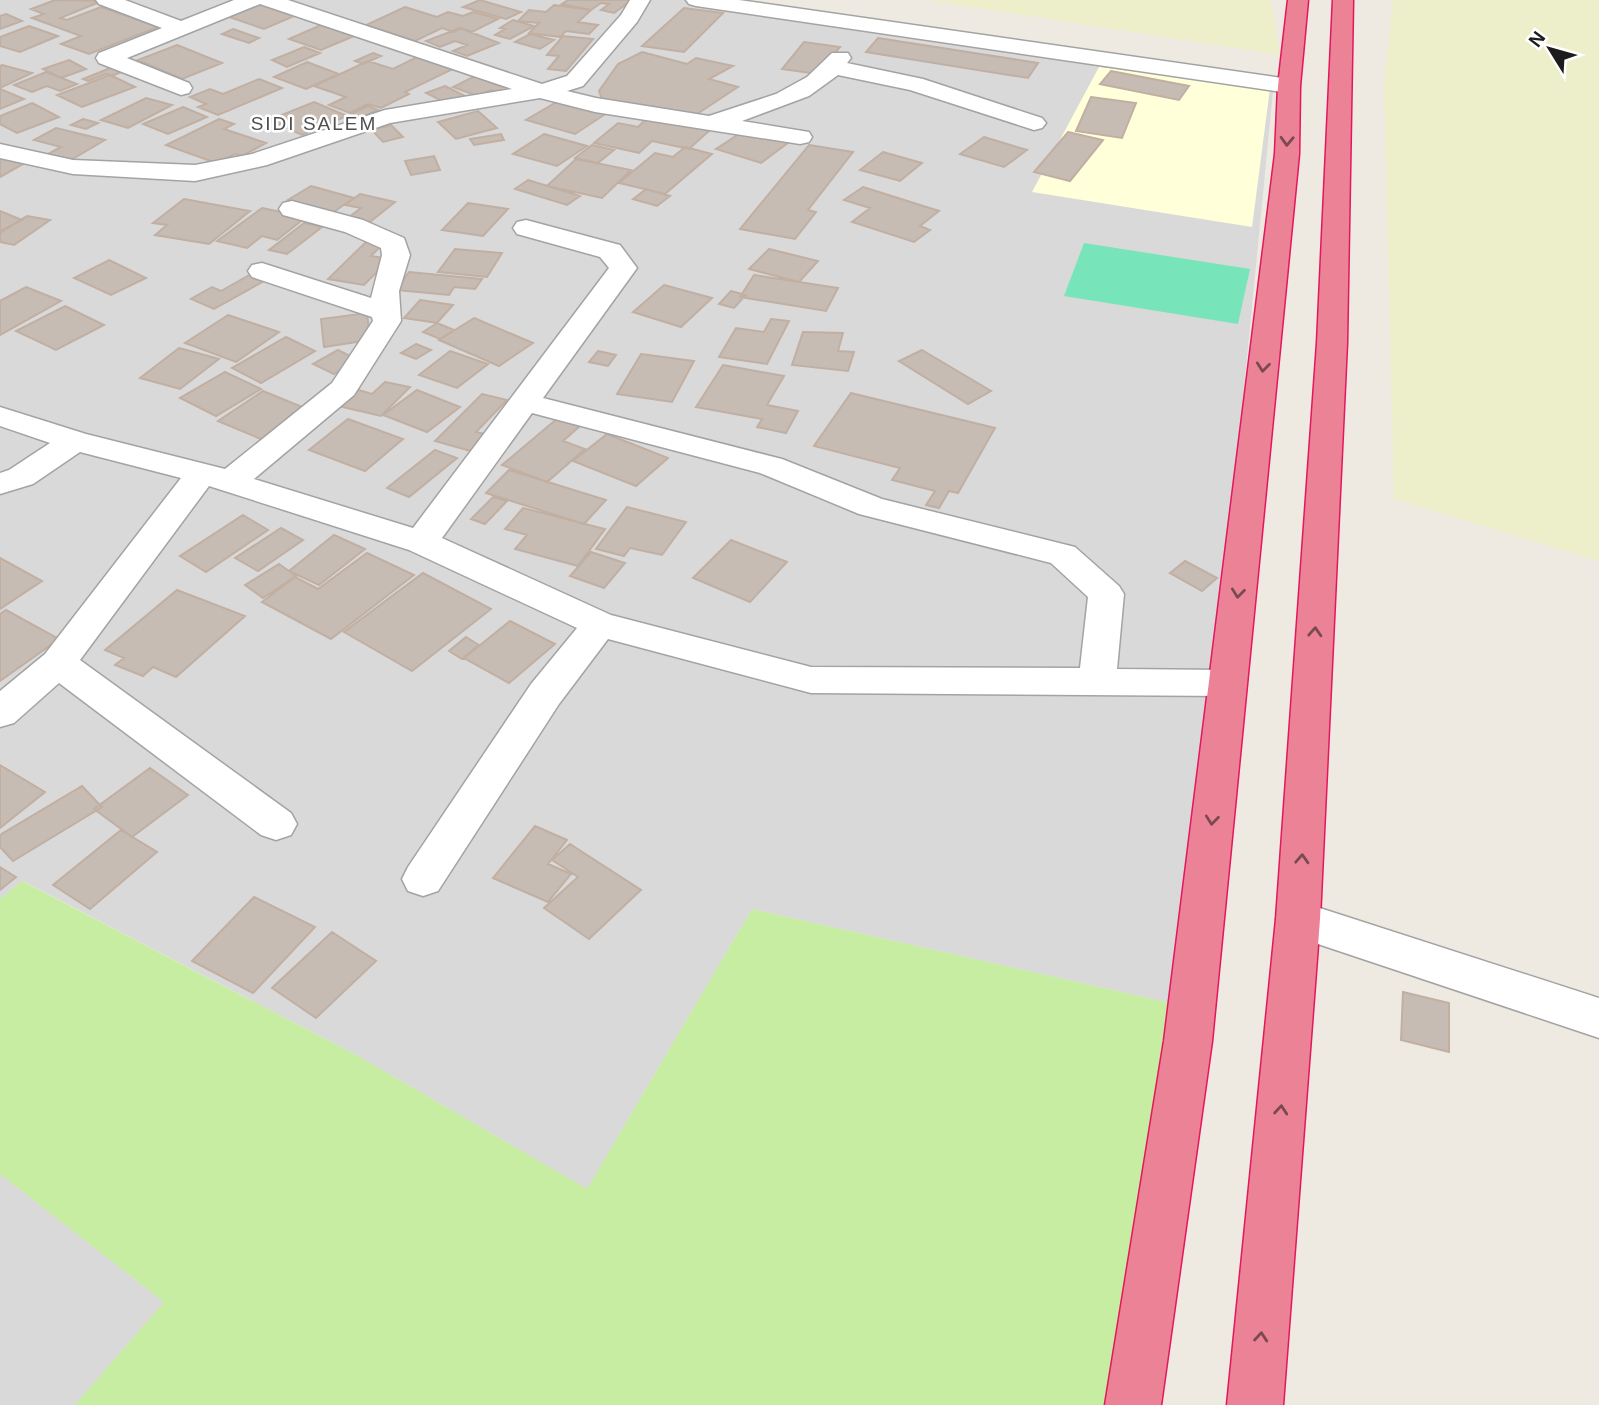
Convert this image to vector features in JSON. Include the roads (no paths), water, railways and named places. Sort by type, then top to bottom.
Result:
[{"type":"highway","points":[[1133,1405],[1188,1041],[1286,168],[1289,86],[1298,0]]},
{"type":"highway","points":[[1255,1405],[1298,919],[1332,343],[1343,0]]},
{"type":"street","points":[[106,0],[180,28]]},
{"type":"street","points":[[181,88],[107,58],[252,0]]},
{"type":"street","points":[[267,0],[541,91],[595,105],[800,137]]},
{"type":"street","points":[[0,151],[73,167],[195,173],[258,160],[385,117],[541,91],[575,81],[630,18],[640,0]]},
{"type":"street","points":[[696,0],[1289,86]]},
{"type":"street","points":[[709,124],[788,98],[830,72],[836,62],[915,84],[1034,123]]},
{"type":"street","points":[[0,713],[58,663],[216,477],[343,389],[387,321],[384,291],[396,256],[394,244],[354,226],[292,209]]},
{"type":"street","points":[[421,542],[623,268],[610,251],[526,228]]},
{"type":"street","points":[[262,271],[387,312]]},
{"type":"street","points":[[524,402],[771,467],[871,508],[1063,555],[1107,594],[1097,682]]},
{"type":"street","points":[[0,416],[75,441],[216,477],[421,542],[600,624],[811,680],[1227,683]]},
{"type":"street","points":[[0,484],[21,477],[75,441]]},
{"type":"street","points":[[423,879],[545,694],[600,624]]},
{"type":"street","points":[[58,663],[276,824]]},
{"type":"street","points":[[1298,919],[1599,1018]]},
{"type":"district","name":"SIDI SALEM","points":[[314,123]]}]
